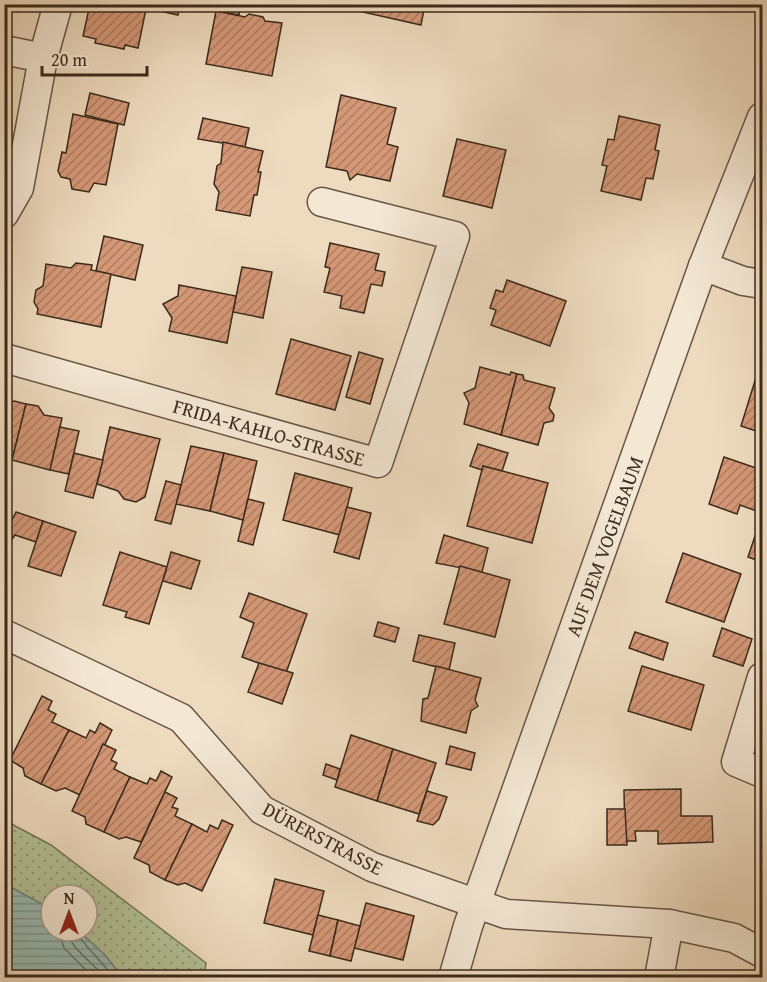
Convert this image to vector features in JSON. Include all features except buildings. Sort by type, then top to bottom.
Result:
[{"type":"street","points":[[4,214],[19,188],[43,58],[58,4]]},
{"type":"street","points":[[4,50],[43,58]]},
{"type":"street","name":"AUF DEM VOGELBAUM","points":[[453,978],[477,903],[703,266],[762,117]]},
{"type":"street","name":"FRIDA-KAHLO-STRASSE","points":[[4,358],[378,463],[455,236],[322,201]]},
{"type":"street","points":[[703,266],[743,281],[762,284]]},
{"type":"street","name":"DÜRERSTRASSE","points":[[4,634],[181,718],[262,810],[372,867],[506,914],[669,924],[734,938],[762,952]]},
{"type":"street","points":[[762,677],[736,762],[762,772]]},
{"type":"street","points":[[659,978],[669,924]]},
{"type":"green space","points":[[4,820],[51,845],[206,963],[204,977],[5,977]]},
{"type":"water","points":[[5,884],[39,902],[39,943],[92,943],[105,955],[122,977],[5,977]]}]
